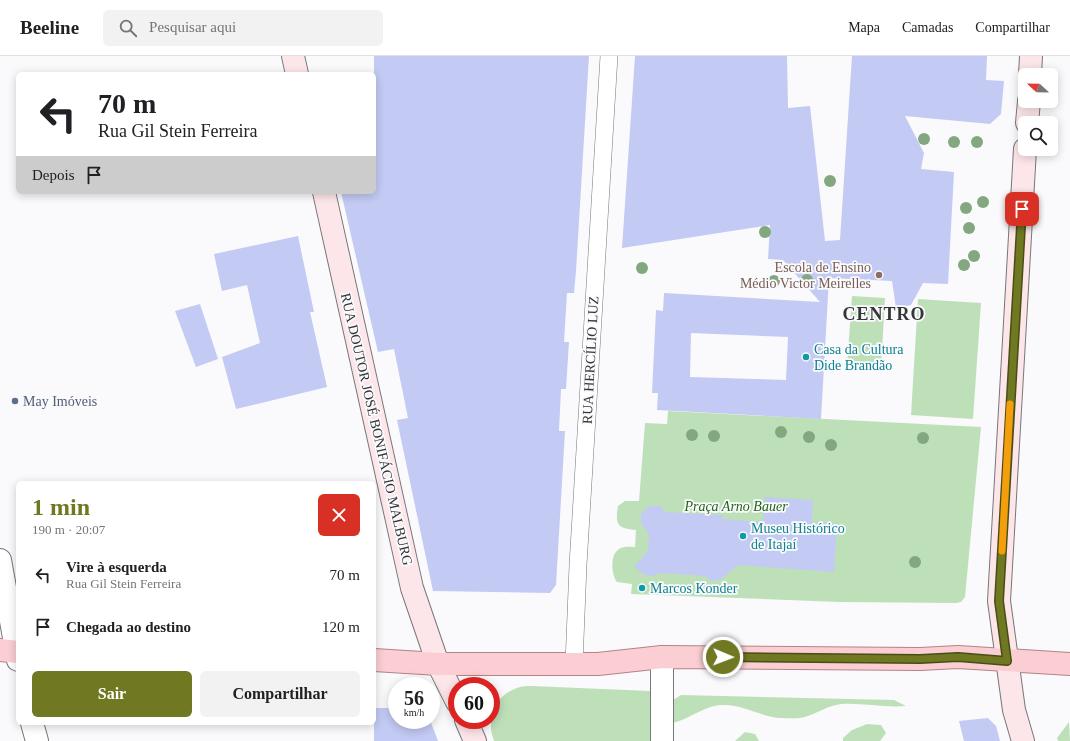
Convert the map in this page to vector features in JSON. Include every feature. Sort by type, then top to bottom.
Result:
[{"type":"main road","points":[[293,56],[297,72]]},
{"type":"main road","points":[[1030,68],[1031,56]]},
{"type":"main road","points":[[1023,741],[1014,710],[999,601],[1026,156]]},
{"type":"main road","name":"RUA DOUTOR JOSÉ BONIFÁCIO MALBURG","points":[[324,194],[412,588],[438,664],[448,684]]},
{"type":"main road","points":[[376,660],[438,664],[598,664],[662,657],[920,659],[958,657],[1070,664]]},
{"type":"main road","points":[[470,729],[475,741]]},
{"type":"street","name":"RUA HERCÍLIO LUZ","points":[[574,664],[578,565],[609,56]]},
{"type":"street","points":[[0,560],[13,653]]},
{"type":"street","points":[[662,657],[662,741]]},
{"type":"street","points":[[33,725],[37,741]]},
{"type":"green space","points":[[852,296],[885,298],[881,368],[847,366]]},
{"type":"green space","points":[[918,299],[981,303],[973,419],[911,415]]},
{"type":"green space","name":"Praça Arno Bauer","points":[[668,411],[981,427],[965,597],[961,602],[956,603],[839,602],[631,594],[632,584],[617,582],[612,565],[614,555],[619,549],[623,547],[635,547],[636,530],[621,527],[617,521],[618,506],[625,501],[639,501],[645,423],[667,424]]},
{"type":"green space","points":[[526,686],[650,691],[652,693],[655,741],[494,741],[492,729],[500,729],[500,699],[509,692]]},
{"type":"green space","points":[[681,695],[894,700],[906,706],[842,704],[832,706],[805,717],[781,718],[737,706],[722,705],[708,708],[682,720],[668,724],[673,700]]},
{"type":"green space","points":[[1069,722],[1070,741],[1058,741],[1057,738]]},
{"type":"green space","points":[[867,724],[881,725],[886,733],[880,741],[843,741],[843,738],[852,730]]},
{"type":"green space","points":[[745,732],[755,734],[759,741],[735,741]]},
{"type":"building","points":[[374,56],[589,56],[576,271],[574,293],[567,293],[564,342],[569,342],[566,389],[561,389],[559,431],[565,431],[556,585],[550,593],[433,591],[397,420],[408,418],[394,349],[378,352],[341,194],[376,194],[376,72],[374,72]]},
{"type":"building","points":[[635,56],[787,56],[788,108],[810,106],[825,241],[840,240],[852,56],[987,56],[986,80],[1004,81],[1001,114],[990,124],[905,116],[924,153],[921,169],[954,172],[948,284],[923,283],[911,305],[896,308],[892,281],[829,278],[821,419],[657,410],[658,393],[652,393],[656,310],[663,311],[664,293],[820,302],[783,260],[768,259],[770,225],[622,248]],"holes":[[[691,333],[788,337],[786,380],[690,377]]]},
{"type":"building","points":[[298,236],[314,312],[310,312],[327,387],[236,409],[222,357],[260,343],[247,285],[222,291],[214,254]]},
{"type":"building","points":[[200,304],[218,359],[196,367],[175,311]]},
{"type":"building","name":"Museu Histórico de Itajaí","points":[[765,497],[813,500],[812,522],[837,524],[834,572],[738,565],[720,580],[710,581],[706,576],[659,573],[655,576],[645,575],[634,567],[648,551],[649,534],[641,523],[641,513],[650,506],[661,506],[665,512],[723,515],[722,519],[763,522]]},
{"type":"building","points":[[376,708],[388,708],[388,729],[433,729],[438,741],[374,741]]},
{"type":"building","points":[[988,718],[996,726],[1000,741],[964,741],[959,721]]},
{"type":"slow traffic","points":[[1002,551],[1010,404]]},
{"type":"place","name":"Escola de Ensino Médio Victor Meirelles","points":[[879,275]]},
{"type":"place","name":"Casa da Cultura Dide Brandão","points":[[806,357]]},
{"type":"place","name":"May Imóveis","points":[[15,401]]},
{"type":"place","name":"Museu Histórico de Itajaí","points":[[743,536]]},
{"type":"place","name":"Marcos Konder","points":[[642,588]]},
{"type":"district","name":"CENTRO","points":[[884,314]]},
{"type":"route","points":[[723,657],[920,659],[958,657],[1007,661],[999,601],[1022,209]]}]
